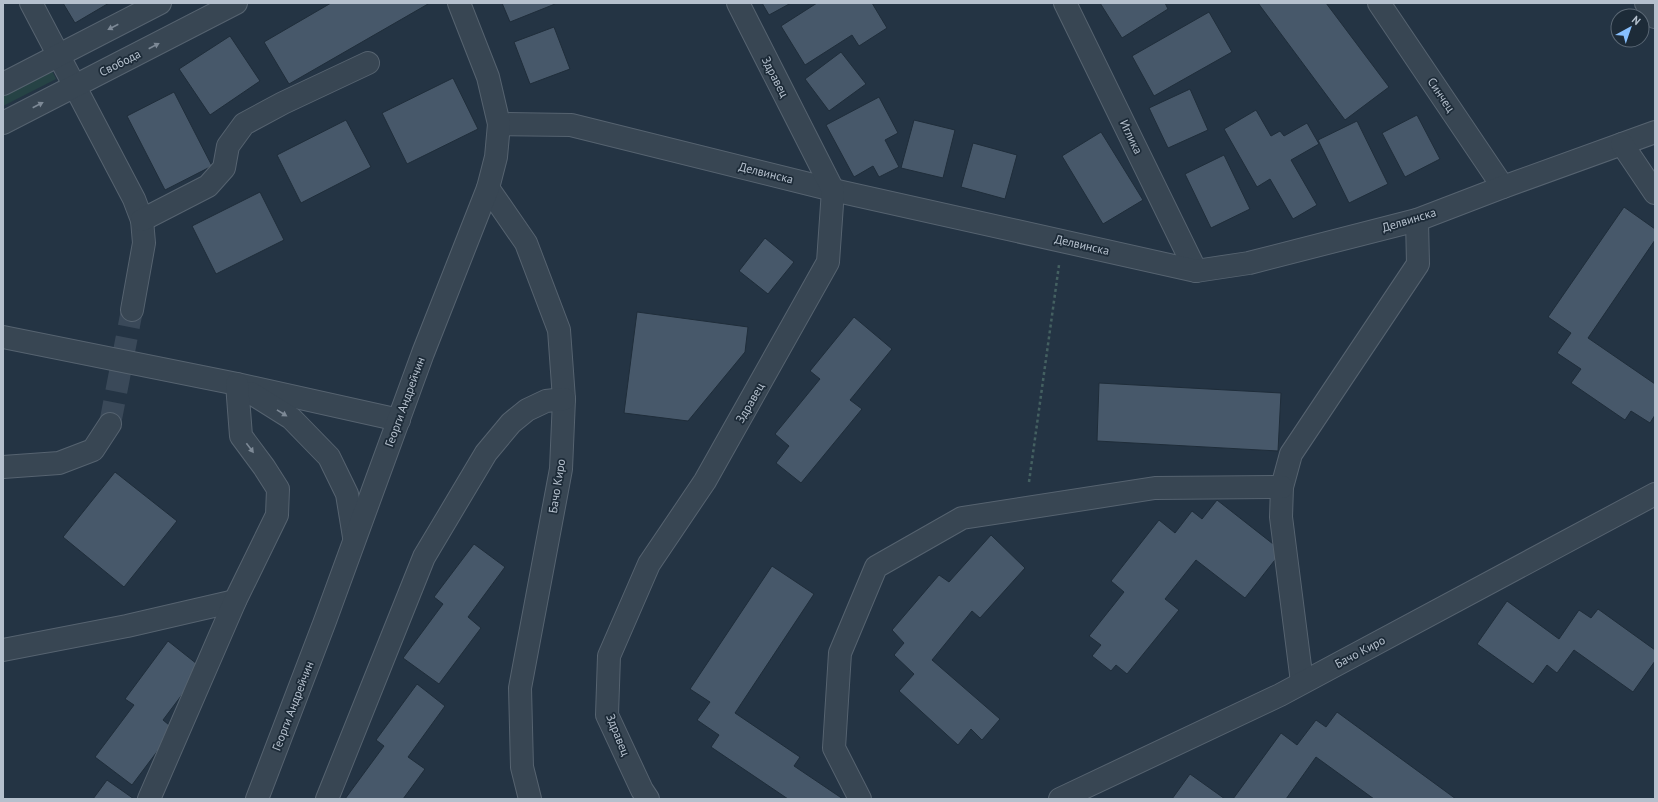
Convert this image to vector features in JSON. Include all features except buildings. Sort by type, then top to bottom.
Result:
[{"type":"street","points":[[31,3],[134,198],[142,220],[144,243],[132,310]]},
{"type":"street","points":[[3,84],[160,3]]},
{"type":"street","name":"Свобода","points":[[3,123],[236,3]]},
{"type":"street","name":"Георги Андрейчин","points":[[257,799],[325,621],[354,537],[399,420],[422,353],[488,188],[496,157],[499,124],[488,77],[458,3]]},
{"type":"street","name":"Здравец","points":[[648,799],[642,790],[607,715],[609,656],[649,564],[705,481],[828,262],[833,190],[738,3]]},
{"type":"street","name":"Иглика","points":[[1065,3],[1196,271]]},
{"type":"street","name":"Синчец","points":[[1379,3],[1503,187]]},
{"type":"street","points":[[1646,3],[1655,17]]},
{"type":"street","points":[[142,220],[208,186],[224,168],[228,146],[244,124],[283,103],[368,63]]},
{"type":"street","name":"Делвинска","points":[[499,124],[571,125],[833,190],[1196,271],[1249,263],[1417,220],[1655,132]]},
{"type":"street","points":[[1622,144],[1655,193]]},
{"type":"street","name":"Бачо Киро","points":[[488,188],[526,244],[559,330],[564,399],[561,468],[520,688],[522,767],[530,799]]},
{"type":"street","points":[[1302,682],[1281,516],[1282,487],[1291,454],[1418,264],[1417,220]]},
{"type":"street","points":[[3,338],[237,384],[399,420]]},
{"type":"street","points":[[149,799],[235,601],[277,515],[278,489],[241,436],[237,384]]},
{"type":"street","points":[[237,384],[291,418],[330,457],[347,494],[354,537]]},
{"type":"street","points":[[328,799],[424,557],[486,452],[511,423],[528,410],[546,401],[564,399]]},
{"type":"street","points":[[3,467],[58,463],[93,450],[110,424]]},
{"type":"street","points":[[860,799],[834,748],[840,653],[876,567],[962,518],[1155,488],[1282,487]]},
{"type":"street","name":"Бачо Киро","points":[[1060,799],[1273,698],[1655,494]]},
{"type":"street","points":[[3,650],[127,626],[235,601]]},
{"type":"path","points":[[1025,508],[1063,241]]},
{"type":"green space","points":[[47,61],[56,79],[3,106],[3,86]]},
{"type":"tunnel","points":[[110,424],[132,310]]}]
